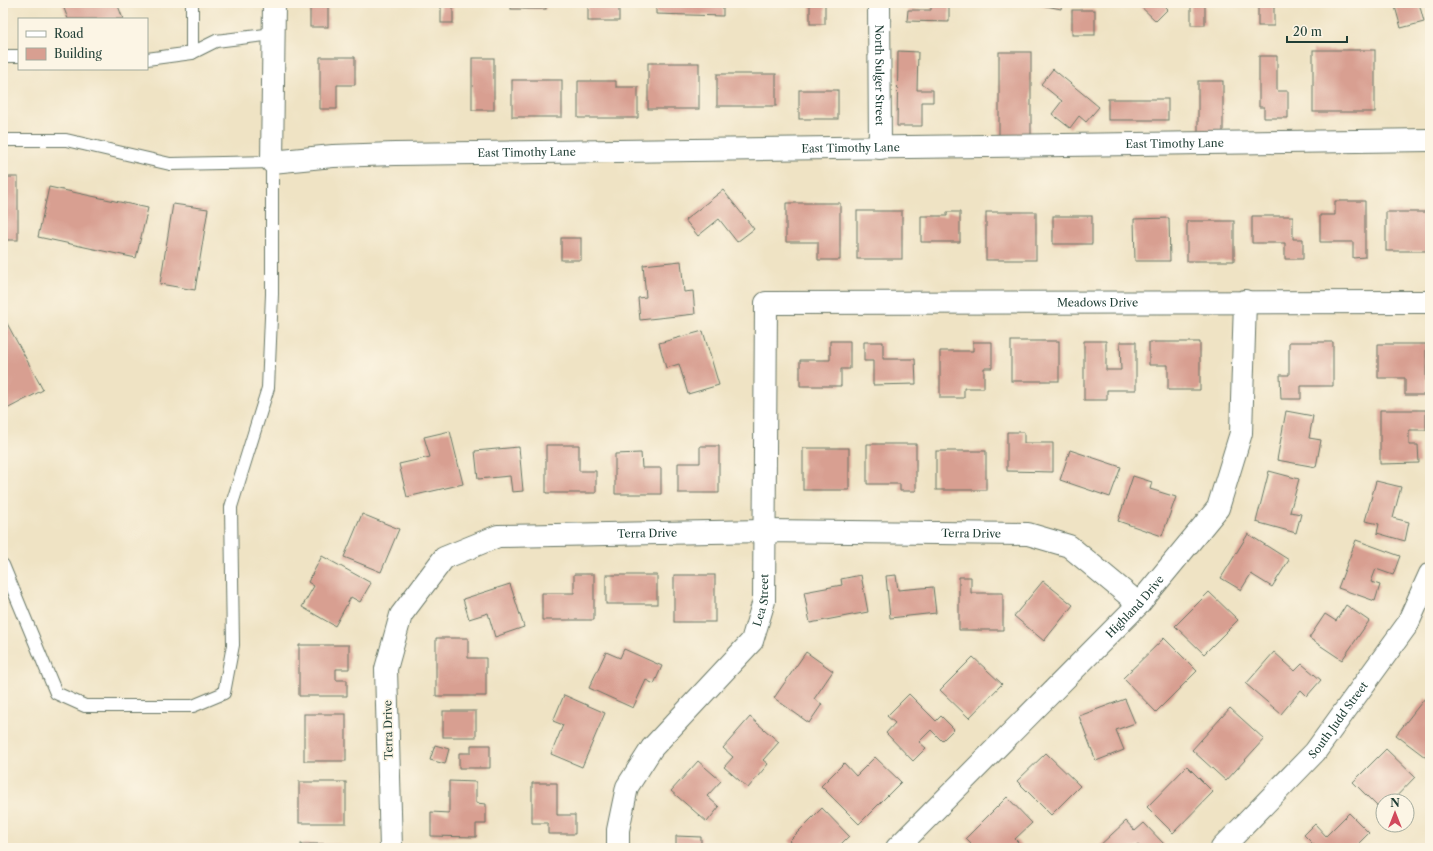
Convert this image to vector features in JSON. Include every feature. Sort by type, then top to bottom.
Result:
[{"type":"street","points":[[272,162],[274,3]]},
{"type":"street","name":"North Sulger Street","points":[[879,3],[880,148]]},
{"type":"street","name":"East Timothy Lane","points":[[272,162],[348,155],[1430,140]]},
{"type":"street","name":"Meadows Drive","points":[[766,303],[1245,301],[1430,302]]},
{"type":"street","name":"Highland Drive","points":[[897,848],[1139,604],[1218,508],[1242,433],[1245,301]]},
{"type":"street","name":"Lea Street","points":[[618,848],[618,830],[626,787],[652,748],[752,641],[764,602],[766,303]]},
{"type":"street","name":"Terra Drive","points":[[391,848],[386,669],[401,615],[444,558],[498,536],[764,531],[1028,534],[1069,546],[1139,604]]},
{"type":"street","name":"South Judd Street","points":[[1222,848],[1314,752],[1407,625],[1430,574]]},
{"type":"lane","points":[[192,3],[192,53]]},
{"type":"lane","points":[[148,58],[192,53],[216,42],[273,34]]},
{"type":"lane","points":[[3,56],[18,56]]},
{"type":"lane","points":[[3,140],[66,140],[170,164],[272,162],[272,294],[268,388],[231,506],[232,645],[224,693],[193,706],[85,706],[56,693],[3,564]]},
{"type":"building","points":[[62,3],[117,3],[123,18],[68,18]]},
{"type":"building","points":[[310,3],[328,3],[328,27],[310,27]]},
{"type":"building","points":[[441,3],[453,3],[453,23],[441,23]]},
{"type":"building","points":[[511,3],[546,3],[546,9],[511,9]]},
{"type":"building","points":[[588,3],[619,3],[619,21],[588,21]]},
{"type":"building","points":[[656,3],[723,3],[723,16],[656,14]]},
{"type":"building","points":[[810,3],[825,3],[825,24],[810,24]]},
{"type":"building","points":[[931,3],[949,3],[949,22],[907,21],[908,10],[931,10]]},
{"type":"building","points":[[1031,3],[1062,3],[1061,9]]},
{"type":"building","points":[[1137,3],[1162,3],[1168,9],[1156,21]]},
{"type":"building","points":[[1191,3],[1205,3],[1205,25],[1191,25]]},
{"type":"building","points":[[1258,3],[1274,3],[1274,26],[1258,26]]},
{"type":"building","points":[[1394,3],[1419,3],[1424,22],[1401,28]]},
{"type":"building","points":[[1072,10],[1095,10],[1095,35],[1072,35]]},
{"type":"building","points":[[1313,50],[1375,50],[1375,112],[1313,112]]},
{"type":"building","points":[[898,51],[918,52],[917,90],[933,90],[933,102],[922,102],[922,126],[897,126]]},
{"type":"building","points":[[999,52],[1031,52],[1031,136],[999,136]]},
{"type":"building","points":[[1259,56],[1277,56],[1277,91],[1288,91],[1288,118],[1264,118],[1264,107],[1259,107]]},
{"type":"building","points":[[320,57],[355,57],[355,85],[337,85],[337,109],[320,109]]},
{"type":"building","points":[[472,58],[494,58],[494,110],[472,110]]},
{"type":"building","points":[[648,63],[699,63],[699,109],[648,109]]},
{"type":"building","points":[[1053,69],[1099,107],[1086,122],[1079,116],[1070,128],[1052,114],[1062,101],[1041,84]]},
{"type":"building","points":[[717,74],[776,74],[776,106],[717,106]]},
{"type":"building","points":[[512,80],[562,80],[562,117],[512,117]]},
{"type":"building","points":[[578,81],[616,81],[616,87],[638,87],[638,118],[578,118]]},
{"type":"building","points":[[1198,81],[1223,81],[1223,133],[1198,133]]},
{"type":"building","points":[[799,90],[838,90],[838,119],[799,119]]},
{"type":"building","points":[[1108,99],[1168,99],[1168,120],[1108,120]]},
{"type":"building","points":[[3,177],[18,177],[18,240],[3,240]]},
{"type":"building","points":[[49,187],[148,208],[136,258],[38,237]]},
{"type":"building","points":[[723,190],[754,229],[737,242],[719,219],[698,236],[685,220]]},
{"type":"building","points":[[1335,201],[1365,201],[1365,257],[1353,258],[1353,242],[1320,242],[1320,215],[1335,215]]},
{"type":"building","points":[[786,203],[840,203],[840,260],[818,260],[818,242],[786,242]]},
{"type":"building","points":[[173,204],[208,209],[195,290],[160,284]]},
{"type":"building","points":[[857,211],[902,211],[902,259],[857,259]]},
{"type":"building","points":[[947,212],[960,212],[960,242],[921,242],[921,216],[947,216]]},
{"type":"building","points":[[986,212],[1036,212],[1036,260],[986,260]]},
{"type":"building","points":[[1386,212],[1430,212],[1430,251],[1386,251]]},
{"type":"building","points":[[1053,216],[1092,216],[1092,244],[1053,244]]},
{"type":"building","points":[[1252,216],[1293,216],[1293,239],[1303,239],[1303,259],[1285,259],[1285,243],[1252,243]]},
{"type":"building","points":[[1169,218],[1170,261],[1135,261],[1134,219]]},
{"type":"building","points":[[1187,221],[1234,221],[1234,261],[1187,261]]},
{"type":"building","points":[[561,238],[581,238],[581,260],[561,260]]},
{"type":"building","points":[[681,261],[684,292],[693,291],[695,314],[640,320],[638,298],[646,297],[643,265]]},
{"type":"building","points":[[3,316],[43,390],[3,411]]},
{"type":"building","points":[[703,331],[719,385],[688,394],[679,364],[666,368],[659,343]]},
{"type":"building","points":[[830,341],[850,341],[850,369],[841,369],[841,386],[800,386],[800,360],[830,360]]},
{"type":"building","points":[[1011,341],[1059,341],[1059,381],[1011,381]]},
{"type":"building","points":[[1084,341],[1106,341],[1106,370],[1121,370],[1120,342],[1136,342],[1136,390],[1107,390],[1107,400],[1084,400]]},
{"type":"building","points":[[864,342],[883,342],[883,359],[915,359],[916,384],[873,385],[873,361],[864,361]]},
{"type":"building","points":[[973,342],[992,342],[992,368],[984,368],[984,388],[964,388],[964,398],[940,398],[940,351],[973,351]]},
{"type":"building","points":[[1149,342],[1200,342],[1200,390],[1168,390],[1168,365],[1149,365]]},
{"type":"building","points":[[1289,342],[1333,342],[1333,386],[1301,386],[1301,399],[1281,399],[1280,375],[1289,375]]},
{"type":"building","points":[[1378,344],[1426,344],[1426,395],[1405,395],[1405,378],[1378,378]]},
{"type":"building","points":[[1380,410],[1426,410],[1426,430],[1409,430],[1409,445],[1418,445],[1419,463],[1380,464]]},
{"type":"building","points":[[1286,411],[1313,416],[1309,438],[1321,440],[1316,467],[1277,460]]},
{"type":"building","points":[[450,431],[463,484],[407,497],[399,464],[430,457],[424,437]]},
{"type":"building","points":[[1007,432],[1024,432],[1024,443],[1053,443],[1053,472],[1007,471]]},
{"type":"building","points":[[867,444],[916,444],[916,491],[900,491],[900,484],[867,484]]},
{"type":"building","points":[[546,445],[579,445],[579,471],[596,471],[596,493],[546,493]]},
{"type":"building","points":[[700,446],[719,446],[719,493],[678,493],[678,463],[700,463]]},
{"type":"building","points":[[519,447],[523,491],[512,492],[510,476],[478,479],[475,451]]},
{"type":"building","points":[[803,448],[849,448],[849,490],[803,490]]},
{"type":"building","points":[[1070,450],[1121,467],[1110,497],[1060,480]]},
{"type":"building","points":[[936,451],[986,451],[986,490],[936,490]]},
{"type":"building","points":[[641,453],[642,468],[661,468],[661,494],[615,494],[615,454]]},
{"type":"building","points":[[1269,471],[1299,479],[1290,512],[1301,514],[1296,533],[1256,522]]},
{"type":"building","points":[[1133,476],[1152,482],[1150,489],[1176,497],[1162,536],[1118,521]]},
{"type":"building","points":[[1376,481],[1401,487],[1393,518],[1409,522],[1405,541],[1377,533],[1379,524],[1365,521]]},
{"type":"building","points":[[362,514],[399,529],[381,572],[344,557]]},
{"type":"building","points":[[1248,534],[1289,560],[1272,587],[1251,574],[1241,590],[1221,578]]},
{"type":"building","points":[[1356,540],[1400,556],[1393,575],[1376,569],[1371,582],[1380,585],[1375,601],[1338,588]]},
{"type":"building","points":[[322,556],[371,583],[360,602],[351,597],[335,626],[302,607],[314,586],[308,582]]},
{"type":"building","points":[[574,574],[594,574],[594,620],[542,620],[542,593],[574,593]]},
{"type":"building","points":[[606,575],[657,575],[657,604],[606,604]]},
{"type":"building","points":[[674,575],[715,575],[715,622],[674,622]]},
{"type":"building","points":[[861,575],[868,612],[810,623],[804,592],[842,585],[841,579]]},
{"type":"building","points":[[896,575],[898,590],[933,587],[936,613],[890,618],[886,576]]},
{"type":"building","points":[[959,577],[971,577],[971,593],[1003,593],[1003,630],[959,630]]},
{"type":"building","points":[[1043,581],[1073,605],[1044,641],[1014,616]]},
{"type":"building","points":[[510,584],[524,627],[495,637],[488,613],[469,619],[463,599]]},
{"type":"building","points":[[1209,592],[1238,620],[1204,654],[1175,626]]},
{"type":"building","points":[[1346,605],[1369,621],[1342,660],[1309,638],[1325,614],[1336,621]]},
{"type":"building","points":[[436,638],[468,638],[468,658],[486,658],[486,696],[436,696]]},
{"type":"building","points":[[1164,638],[1197,671],[1156,712],[1123,678]]},
{"type":"building","points":[[299,645],[349,645],[349,669],[336,669],[336,680],[347,680],[347,696],[299,696]]},
{"type":"building","points":[[624,649],[662,666],[654,684],[646,680],[633,708],[589,688],[606,652],[620,658]]},
{"type":"building","points":[[806,652],[833,671],[814,699],[822,704],[809,723],[774,698]]},
{"type":"building","points":[[1274,652],[1295,671],[1302,664],[1321,680],[1307,696],[1301,690],[1281,714],[1246,684]]},
{"type":"building","points":[[973,657],[1002,684],[969,718],[940,690]]},
{"type":"building","points":[[909,694],[936,721],[941,716],[954,729],[942,741],[931,730],[919,742],[926,748],[913,761],[886,733],[895,723],[887,716]]},
{"type":"building","points":[[564,695],[605,713],[582,767],[551,754],[563,725],[553,721]]},
{"type":"building","points":[[1425,698],[1430,702],[1429,760],[1396,735]]},
{"type":"building","points":[[1125,699],[1135,723],[1116,730],[1124,750],[1096,761],[1079,716]]},
{"type":"building","points":[[1230,708],[1264,739],[1226,781],[1192,750]]},
{"type":"building","points":[[443,711],[476,711],[476,737],[443,737]]},
{"type":"building","points":[[304,714],[346,714],[346,761],[304,761]]},
{"type":"building","points":[[750,717],[779,742],[763,760],[768,764],[748,788],[724,767],[733,757],[723,748]]},
{"type":"building","points":[[435,745],[449,749],[445,764],[430,760]]},
{"type":"building","points":[[471,745],[490,745],[490,768],[459,768],[459,753],[471,753]]},
{"type":"building","points":[[1386,749],[1415,777],[1400,793],[1375,793],[1375,804],[1353,782]]},
{"type":"building","points":[[1046,753],[1080,786],[1051,815],[1017,781]]},
{"type":"building","points":[[875,757],[901,782],[859,824],[821,786],[844,763],[856,776]]},
{"type":"building","points":[[698,761],[721,781],[707,796],[719,807],[707,822],[671,791]]},
{"type":"building","points":[[1187,766],[1213,792],[1173,833],[1147,807]]},
{"type":"building","points":[[449,781],[476,782],[476,803],[486,804],[486,824],[476,824],[476,837],[431,836],[431,812],[449,813]]},
{"type":"building","points":[[299,782],[346,782],[346,823],[299,823]]},
{"type":"building","points":[[532,783],[557,783],[557,815],[575,815],[575,834],[548,834],[548,823],[532,823]]},
{"type":"building","points":[[1007,797],[1032,823],[1015,839],[1024,848],[976,848],[966,838]]},
{"type":"building","points":[[822,808],[849,836],[837,848],[796,848],[789,841]]},
{"type":"building","points":[[1349,813],[1369,833],[1354,848],[1317,848],[1304,835],[1315,824],[1326,836]]},
{"type":"building","points":[[1126,821],[1135,831],[1144,823],[1164,844],[1159,848],[1140,848],[1138,845],[1135,848],[1097,848]]},
{"type":"building","points":[[676,836],[701,837],[701,848],[676,848]]},
{"type":"building","points":[[301,844],[340,844],[340,848],[301,848]]}]
